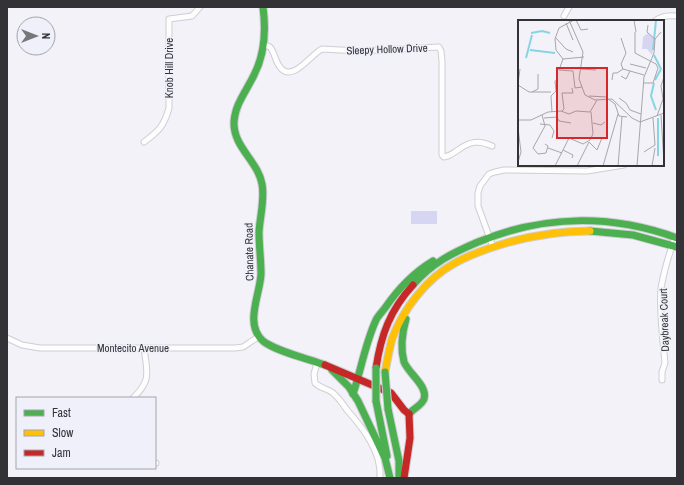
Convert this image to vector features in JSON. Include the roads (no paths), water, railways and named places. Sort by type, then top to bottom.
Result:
[{"type":"main road","name":"Chanate Road","points":[[258,337],[254,320],[260,288],[261,273],[259,238],[262,183],[260,173],[241,146],[234,129],[234,120],[240,102],[258,67],[264,45],[263,7]]},
{"type":"main road","points":[[353,394],[358,379],[359,369],[376,320],[407,280],[423,267],[490,236],[538,223],[572,220],[612,222],[634,225],[676,237]]},
{"type":"main road","points":[[399,478],[399,461],[388,410],[385,372],[389,350],[395,334],[415,299],[448,267],[465,258],[493,247],[525,237],[572,231],[592,230],[626,234],[675,246]]},
{"type":"main road","points":[[390,478],[376,401],[376,368],[379,348],[394,310],[405,294],[432,266],[444,257]]},
{"type":"main road","points":[[409,414],[411,410],[423,402],[425,394],[422,385],[407,368],[401,346],[401,336],[406,319],[415,299]]},
{"type":"main road","points":[[258,337],[273,348],[329,367],[391,394],[409,414],[411,424],[411,436],[404,478]]},
{"type":"main road","points":[[329,367],[349,387],[358,401],[385,458],[390,478]]},
{"type":"street","name":"Knob Hill Drive","points":[[144,142],[158,132],[166,120],[169,108],[169,19],[192,16],[200,7]]},
{"type":"street","points":[[564,16],[569,7]]},
{"type":"street","points":[[656,20],[659,18],[677,16]]},
{"type":"street","name":"Sleepy Hollow Drive","points":[[264,45],[270,47],[280,68],[286,71],[292,71],[301,67],[317,51],[322,49],[359,50],[439,47],[442,61],[442,155],[444,157],[450,156],[466,145],[478,141],[492,146]]},
{"type":"street","points":[[493,247],[478,206],[477,199],[480,186],[490,174],[504,170],[587,171],[618,166]]},
{"type":"street","name":"Daybreak Court","points":[[662,380],[662,372],[665,363],[661,288],[666,265],[675,246],[676,237]]},
{"type":"street","name":"Montecito Avenue","points":[[7,338],[22,345],[40,348],[235,348],[243,347],[258,337]]},
{"type":"street","points":[[134,397],[142,390],[147,379],[144,348]]},
{"type":"street","points":[[317,363],[314,374],[315,383],[319,387],[332,392],[369,438],[380,467],[380,478]]}]
